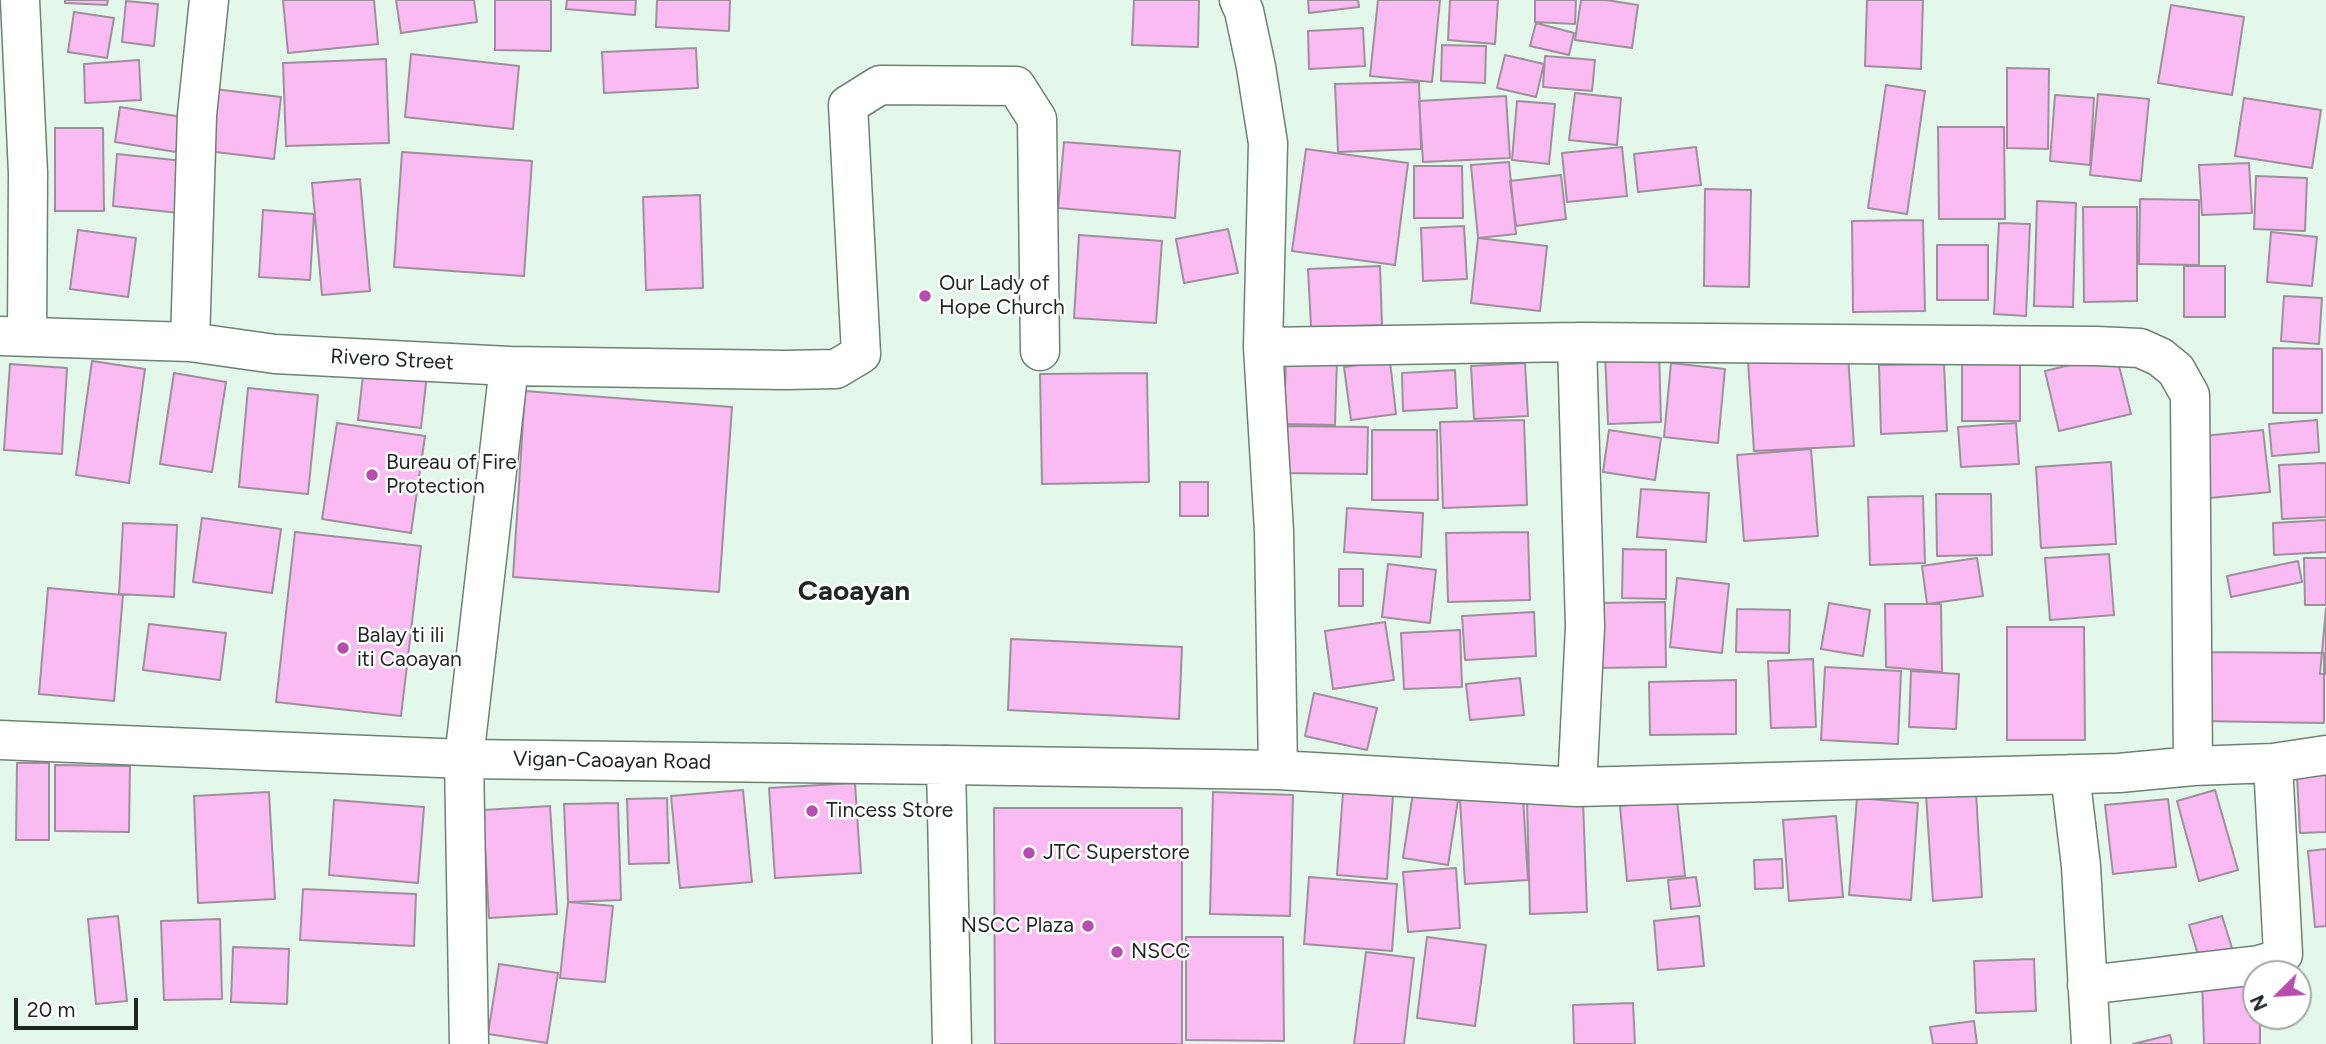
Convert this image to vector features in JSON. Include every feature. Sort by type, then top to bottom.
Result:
[{"type":"street","points":[[14,337],[28,173],[20,0]]},
{"type":"street","points":[[190,342],[197,116],[209,0]]},
{"type":"street","points":[[1239,0],[1244,11],[1256,67],[1268,143],[1263,347],[1274,531],[1278,770]]},
{"type":"street","name":"Rivero Street","points":[[14,337],[190,342],[275,354],[509,366],[836,369],[860,354],[848,105],[880,85],[1016,86],[1037,119],[1040,352]]},
{"type":"street","points":[[1263,347],[1577,342],[2140,348],[2176,370],[2190,395],[2193,766]]},
{"type":"street","points":[[1577,342],[1584,627],[1577,787]]},
{"type":"street","points":[[469,1044],[464,759],[509,366]]},
{"type":"street","name":"Vigan-Caoayan Road","points":[[0,740],[464,759],[1278,770],[1577,787],[2119,774],[2193,766],[2273,763],[2326,755]]},
{"type":"street","points":[[2087,985],[2259,965],[2276,960],[2283,954],[2273,763]]},
{"type":"street","points":[[946,765],[952,1044]]},
{"type":"street","points":[[2070,774],[2081,866],[2091,1044]]},
{"type":"building","points":[[65,0],[108,0],[107,5],[65,3]]},
{"type":"building","points":[[283,0],[374,0],[378,44],[288,53]]},
{"type":"building","points":[[396,0],[474,0],[477,22],[401,33]]},
{"type":"building","points":[[495,0],[551,0],[551,51],[495,50]]},
{"type":"building","points":[[567,0],[636,0],[635,15],[566,9]]},
{"type":"building","points":[[657,0],[730,0],[729,31],[656,27]]},
{"type":"building","points":[[1134,0],[1199,0],[1198,47],[1132,45]]},
{"type":"building","points":[[1308,0],[1358,0],[1359,7],[1309,13]]},
{"type":"building","points":[[1378,0],[1440,0],[1432,82],[1370,76]]},
{"type":"building","points":[[1450,0],[1498,0],[1495,44],[1448,40]]},
{"type":"building","points":[[1535,0],[1576,0],[1575,24],[1535,22]]},
{"type":"building","points":[[1581,0],[1606,0],[1638,5],[1632,48],[1575,40]]},
{"type":"building","points":[[1867,0],[1923,0],[1921,69],[1865,66]]},
{"type":"building","points":[[126,1],[158,4],[154,46],[122,42]]},
{"type":"building","points":[[2171,5],[2244,17],[2232,95],[2158,83]]},
{"type":"building","points":[[74,12],[114,18],[107,58],[68,52]]},
{"type":"building","points":[[1536,23],[1574,33],[1569,55],[1530,46]]},
{"type":"building","points":[[1363,28],[1365,66],[1309,69],[1308,31]]},
{"type":"building","points":[[1442,45],[1486,46],[1485,83],[1441,81]]},
{"type":"building","points":[[696,48],[698,88],[604,93],[602,52]]},
{"type":"building","points":[[411,54],[519,66],[513,129],[405,117]]},
{"type":"building","points":[[1505,55],[1544,64],[1536,97],[1497,88]]},
{"type":"building","points":[[1545,56],[1595,60],[1592,91],[1543,87]]},
{"type":"building","points":[[386,59],[389,143],[286,146],[283,63]]},
{"type":"building","points":[[139,60],[141,100],[85,103],[84,64]]},
{"type":"building","points":[[2007,68],[2049,69],[2048,149],[2007,148]]},
{"type":"building","points":[[1419,82],[1421,149],[1338,152],[1335,84]]},
{"type":"building","points":[[1886,85],[1925,91],[1907,214],[1868,208]]},
{"type":"building","points":[[206,88],[281,97],[274,159],[199,150]]},
{"type":"building","points":[[1575,93],[1621,98],[1617,145],[1569,140]]},
{"type":"building","points":[[2098,94],[2149,99],[2141,181],[2090,175]]},
{"type":"building","points":[[2055,95],[2094,98],[2090,165],[2050,161]]},
{"type":"building","points":[[1506,96],[1510,158],[1423,162],[1419,101]]},
{"type":"building","points":[[2244,98],[2321,110],[2312,168],[2235,156]]},
{"type":"building","points":[[1517,101],[1555,104],[1549,164],[1512,160]]},
{"type":"building","points":[[120,107],[182,117],[176,152],[115,142]]},
{"type":"building","points":[[1938,127],[2004,127],[2005,219],[1939,219]]},
{"type":"building","points":[[55,128],[103,128],[104,211],[55,211]]},
{"type":"building","points":[[1064,142],[1180,151],[1175,218],[1058,208]]},
{"type":"building","points":[[1622,147],[1627,196],[1567,202],[1562,153]]},
{"type":"building","points":[[1696,147],[1701,185],[1638,192],[1634,154]]},
{"type":"building","points":[[1306,149],[1408,163],[1395,265],[1292,251]]},
{"type":"building","points":[[402,152],[532,161],[524,276],[394,267]]},
{"type":"building","points":[[117,154],[184,161],[179,213],[113,206]]},
{"type":"building","points":[[1509,162],[1516,234],[1478,238],[1471,165]]},
{"type":"building","points":[[2249,163],[2252,213],[2202,215],[2199,165]]},
{"type":"building","points":[[1414,166],[1462,166],[1463,218],[1414,218]]},
{"type":"building","points":[[1561,175],[1566,219],[1516,226],[1510,181]]},
{"type":"building","points":[[2256,176],[2307,178],[2305,231],[2254,229]]},
{"type":"building","points":[[360,179],[370,291],[322,295],[312,183]]},
{"type":"building","points":[[1705,189],[1751,190],[1749,287],[1704,286]]},
{"type":"building","points":[[700,195],[703,288],[646,290],[643,197]]},
{"type":"building","points":[[2140,199],[2199,200],[2199,265],[2139,264]]},
{"type":"building","points":[[2037,201],[2076,203],[2073,307],[2034,306]]},
{"type":"building","points":[[2083,207],[2137,207],[2137,301],[2084,302]]},
{"type":"building","points":[[263,210],[314,214],[310,280],[259,277]]},
{"type":"building","points":[[1923,220],[1925,311],[1853,312],[1852,221]]},
{"type":"building","points":[[1999,223],[2030,224],[2026,316],[1994,314]]},
{"type":"building","points":[[1464,226],[1467,279],[1423,281],[1421,228]]},
{"type":"building","points":[[1228,229],[1238,273],[1184,283],[1176,239]]},
{"type":"building","points":[[78,230],[136,238],[128,297],[70,289]]},
{"type":"building","points":[[2271,232],[2317,237],[2312,286],[2267,282]]},
{"type":"building","points":[[1079,235],[1162,241],[1156,323],[1074,318]]},
{"type":"building","points":[[1478,238],[1547,246],[1540,311],[1471,303]]},
{"type":"building","points":[[1937,245],[1988,245],[1988,300],[1937,300]]},
{"type":"building","points":[[1380,266],[1382,325],[1311,327],[1308,269]]},
{"type":"building","points":[[2184,266],[2225,266],[2225,317],[2184,317]]},
{"type":"building","points":[[2284,296],[2322,298],[2319,344],[2281,341]]},
{"type":"building","points":[[2273,348],[2322,349],[2322,413],[2273,413]]},
{"type":"building","points":[[1659,350],[1661,422],[1608,424],[1605,353]]},
{"type":"building","points":[[2116,354],[2131,414],[2059,431],[2045,371]]},
{"type":"building","points":[[1848,355],[1854,446],[1754,451],[1748,361]]},
{"type":"building","points":[[1286,356],[1337,358],[1335,425],[1284,424]]},
{"type":"building","points":[[1962,356],[2020,356],[2020,421],[1962,421]]},
{"type":"building","points":[[92,361],[145,369],[129,483],[76,475]]},
{"type":"building","points":[[1390,361],[1396,414],[1351,420],[1344,367]]},
{"type":"building","points":[[1525,363],[1528,416],[1474,419],[1471,366]]},
{"type":"building","points":[[1671,363],[1725,369],[1718,443],[1664,437]]},
{"type":"building","points":[[10,364],[67,368],[62,454],[4,450]]},
{"type":"building","points":[[1944,364],[1947,431],[1881,434],[1879,365]]},
{"type":"building","points":[[364,366],[427,374],[421,428],[358,420]]},
{"type":"building","points":[[1455,370],[1457,408],[1403,411],[1402,373]]},
{"type":"building","points":[[174,373],[226,382],[212,472],[160,464]]},
{"type":"building","points":[[1147,373],[1149,482],[1042,484],[1040,374]]},
{"type":"building","points":[[248,388],[318,395],[308,494],[239,487]]},
{"type":"building","points":[[525,391],[732,407],[719,592],[513,577]]},
{"type":"building","points":[[1524,420],[1527,505],[1443,508],[1440,422]]},
{"type":"building","points":[[2317,420],[2319,452],[2272,456],[2269,424]]},
{"type":"building","points":[[337,423],[425,436],[411,533],[322,519]]},
{"type":"building","points":[[2016,423],[2019,464],[1961,467],[1958,427]]},
{"type":"building","points":[[1279,426],[1368,427],[1367,474],[1278,473]]},
{"type":"building","points":[[1372,430],[1437,430],[1438,500],[1372,500]]},
{"type":"building","points":[[1609,430],[1661,438],[1655,480],[1603,472]]},
{"type":"building","points":[[2263,430],[2270,492],[2210,498],[2203,436]]},
{"type":"building","points":[[1811,449],[1818,536],[1744,541],[1737,455]]},
{"type":"building","points":[[2111,462],[2116,544],[2041,548],[2036,467]]},
{"type":"building","points":[[2326,463],[2326,517],[2282,519],[2279,465]]},
{"type":"building","points":[[1180,482],[1208,482],[1208,516],[1180,516]]},
{"type":"building","points":[[1641,489],[1709,493],[1706,542],[1637,537]]},
{"type":"building","points":[[1936,494],[1991,494],[1992,555],[1937,556]]},
{"type":"building","points":[[1923,496],[1925,563],[1870,565],[1868,497]]},
{"type":"building","points":[[1347,508],[1423,513],[1421,557],[1344,552]]},
{"type":"building","points":[[202,518],[281,529],[272,593],[193,582]]},
{"type":"building","points":[[2326,520],[2326,552],[2274,555],[2273,523]]},
{"type":"building","points":[[123,523],[177,525],[174,597],[119,594]]},
{"type":"building","points":[[295,532],[421,546],[401,716],[276,702]]},
{"type":"building","points":[[1528,532],[1530,600],[1448,602],[1446,533]]},
{"type":"building","points":[[1623,549],[1666,550],[1666,599],[1622,598]]},
{"type":"building","points":[[2109,554],[2114,615],[2050,620],[2045,558]]},
{"type":"building","points":[[1977,558],[1983,596],[1927,604],[1922,566]]},
{"type":"building","points":[[2304,558],[2326,558],[2326,605],[2305,605]]},
{"type":"building","points":[[2298,561],[2302,582],[2231,597],[2227,576]]},
{"type":"building","points":[[1388,564],[1436,570],[1430,623],[1382,617]]},
{"type":"building","points":[[1339,569],[1363,569],[1363,606],[1339,606]]},
{"type":"building","points":[[1677,578],[1729,584],[1722,653],[1670,647]]},
{"type":"building","points":[[48,588],[123,595],[114,701],[39,694]]},
{"type":"building","points":[[1665,602],[1666,667],[1595,668],[1595,603]]},
{"type":"building","points":[[1829,603],[1870,610],[1863,656],[1821,649]]},
{"type":"building","points":[[1885,604],[1941,604],[1942,672],[1886,667]]},
{"type":"building","points":[[2326,608],[2326,674],[2320,674]]},
{"type":"building","points":[[1737,609],[1790,610],[1789,653],[1736,652]]},
{"type":"building","points":[[1534,612],[1536,656],[1465,660],[1462,616]]},
{"type":"building","points":[[1385,622],[1394,680],[1333,689],[1325,631]]},
{"type":"building","points":[[149,624],[226,633],[220,680],[143,670]]},
{"type":"building","points":[[2007,627],[2084,627],[2085,740],[2007,740]]},
{"type":"building","points":[[1460,630],[1462,687],[1404,689],[1401,633]]},
{"type":"building","points":[[1011,639],[1182,647],[1179,719],[1008,710]]},
{"type":"building","points":[[2199,652],[2324,653],[2324,723],[2198,721]]},
{"type":"building","points":[[1813,659],[1816,727],[1771,728],[1768,661]]},
{"type":"building","points":[[1825,667],[1901,671],[1898,744],[1821,740]]},
{"type":"building","points":[[1911,671],[1959,674],[1956,729],[1909,727]]},
{"type":"building","points":[[1520,678],[1524,715],[1470,720],[1466,684]]},
{"type":"building","points":[[1736,680],[1736,734],[1650,735],[1649,682]]},
{"type":"building","points":[[1314,693],[1377,708],[1367,750],[1305,736]]},
{"type":"building","points":[[17,763],[49,763],[49,840],[16,840]]},
{"type":"building","points":[[55,765],[130,766],[129,832],[55,831]]},
{"type":"building","points":[[2326,775],[2326,832],[2300,833],[2297,776]]},
{"type":"building","points":[[855,783],[861,873],[775,878],[769,788]]},
{"type":"building","points":[[743,790],[752,882],[680,888],[671,796]]},
{"type":"building","points":[[2215,790],[2238,870],[2199,881],[2177,801]]},
{"type":"building","points":[[269,792],[275,899],[198,903],[194,796]]},
{"type":"building","points":[[1213,792],[1293,795],[1290,916],[1210,914]]},
{"type":"building","points":[[1343,792],[1393,796],[1387,879],[1337,875]]},
{"type":"building","points":[[1976,792],[1982,897],[1933,901],[1926,795]]},
{"type":"building","points":[[1413,793],[1458,800],[1448,865],[1403,858]]},
{"type":"building","points":[[1523,796],[1528,880],[1465,884],[1460,800]]},
{"type":"building","points":[[667,798],[669,863],[629,864],[627,799]]},
{"type":"building","points":[[1857,798],[1918,803],[1911,900],[1849,895]]},
{"type":"building","points":[[2168,799],[2176,867],[2113,874],[2105,805]]},
{"type":"building","points":[[334,800],[424,807],[418,883],[329,875]]},
{"type":"building","points":[[1583,800],[1587,912],[1530,914],[1527,801]]},
{"type":"building","points":[[1677,800],[1685,876],[1627,881],[1620,806]]},
{"type":"building","points":[[618,803],[621,900],[568,902],[564,804]]},
{"type":"building","points":[[550,806],[557,914],[489,918],[483,810]]},
{"type":"building","name":"NSCC Plaza","points":[[994,808],[1182,808],[1182,1044],[995,1044]]},
{"type":"building","points":[[1836,816],[1843,897],[1789,901],[1783,820]]},
{"type":"building","points":[[2326,849],[2326,926],[2315,927],[2308,851]]},
{"type":"building","points":[[1782,859],[1783,888],[1755,889],[1754,860]]},
{"type":"building","points":[[1456,868],[1460,928],[1408,932],[1403,872]]},
{"type":"building","points":[[1309,877],[1397,884],[1392,951],[1304,944]]},
{"type":"building","points":[[1696,877],[1700,906],[1671,909],[1668,880]]},
{"type":"building","points":[[303,889],[416,894],[414,946],[300,940]]},
{"type":"building","points":[[568,902],[613,906],[605,982],[560,978]]},
{"type":"building","points":[[118,916],[127,1001],[96,1004],[88,919]]},
{"type":"building","points":[[1699,916],[1704,966],[1658,970],[1654,921]]},
{"type":"building","points":[[2222,916],[2232,948],[2199,958],[2189,925]]},
{"type":"building","points":[[220,919],[222,999],[164,1000],[161,921]]},
{"type":"building","points":[[1186,937],[1283,937],[1284,1041],[1186,1040]]},
{"type":"building","points":[[1427,937],[1486,945],[1475,1026],[1417,1018]]},
{"type":"building","points":[[233,947],[289,949],[287,1004],[231,1002]]},
{"type":"building","points":[[1366,952],[1414,958],[1404,1044],[1354,1044]]},
{"type":"building","points":[[2034,959],[2036,1011],[1976,1013],[1974,961]]},
{"type":"building","points":[[499,964],[558,973],[547,1043],[488,1034]]},
{"type":"building","points":[[2242,978],[2242,1030],[2260,1030],[2260,1044],[2204,1044],[2202,979]]},
{"type":"building","points":[[1633,1003],[1635,1044],[1574,1044],[1573,1005]]},
{"type":"building","points":[[1974,1021],[1977,1044],[1933,1044],[1930,1027]]},
{"type":"building","points":[[2170,1035],[2172,1044],[2133,1044]]},
{"type":"place","name":"Our Lady of Hope Church","points":[[925,296]]},
{"type":"place","name":"Bureau of Fire Protection","points":[[372,475]]},
{"type":"place","name":"Balay ti ili iti Caoayan","points":[[343,648]]},
{"type":"place","name":"Tincess Store","points":[[812,811]]},
{"type":"place","name":"JTC Superstore","points":[[1029,853]]},
{"type":"place","name":"NSCC Plaza","points":[[1088,926]]},
{"type":"place","name":"NSCC","points":[[1117,952]]},
{"type":"district","name":"Caoayan","points":[[854,592]]}]
